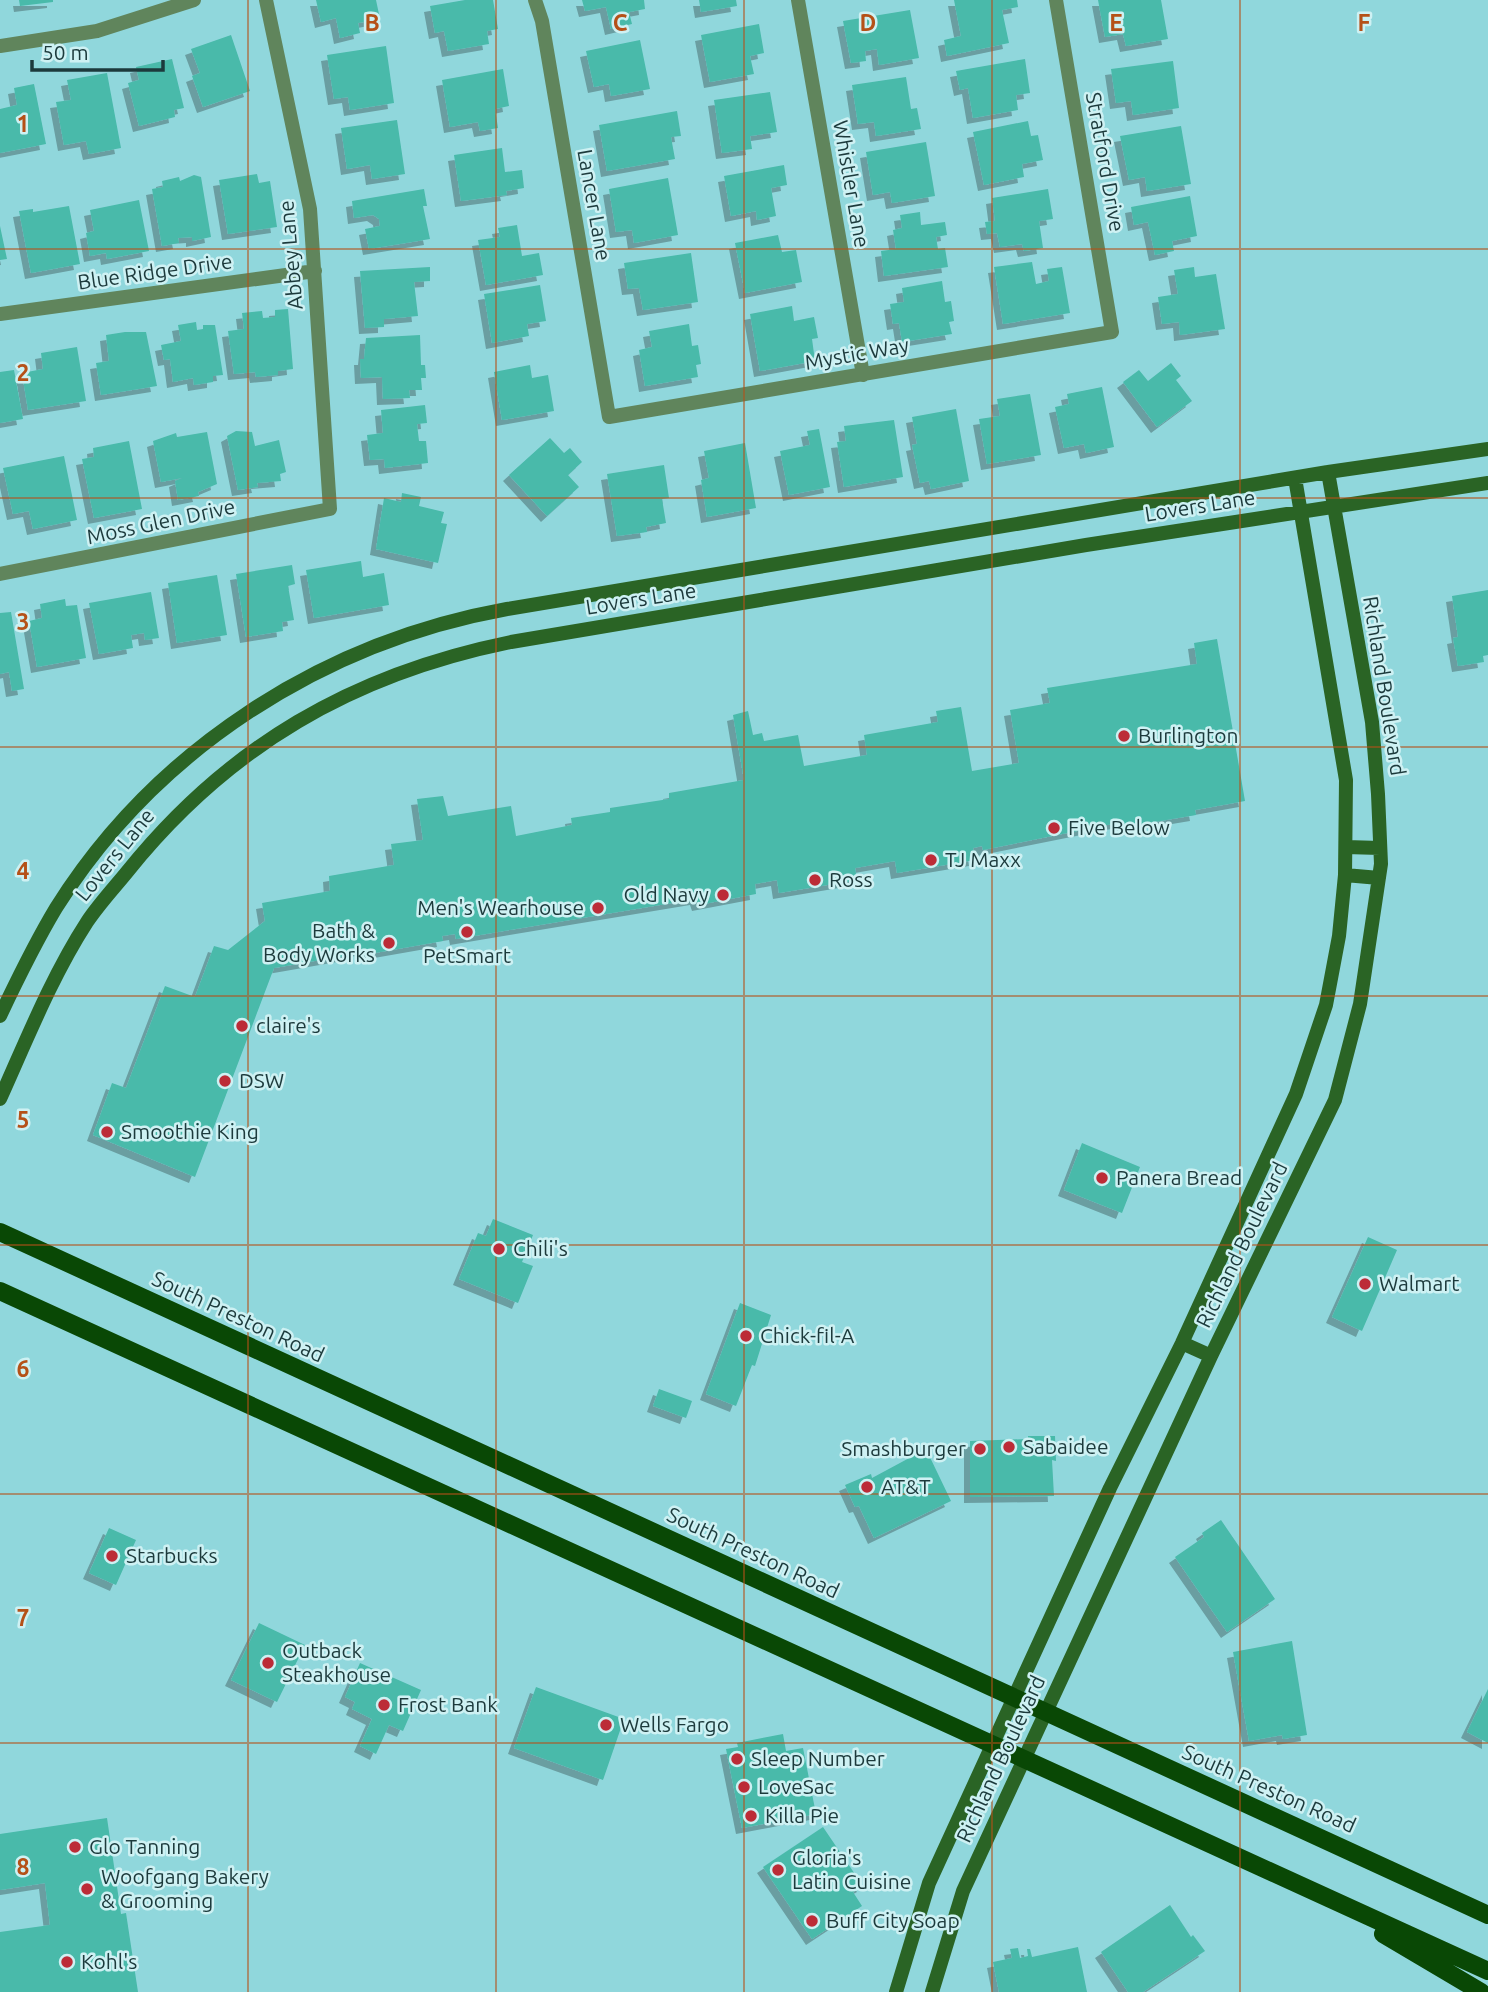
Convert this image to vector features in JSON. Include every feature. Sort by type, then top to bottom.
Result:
[{"type":"main road","name":"South Preston Road","points":[[0,1232],[1488,1915]]},
{"type":"main road","points":[[0,1291],[1488,1971]]},
{"type":"main road","points":[[1425,1885],[1488,1906]]},
{"type":"main road","points":[[1330,1900],[1480,1992]]},
{"type":"street","points":[[0,46],[97,31],[194,0]]},
{"type":"street","name":"Abbey Lane","points":[[266,0],[310,209],[330,509]]},
{"type":"street","name":"Lancer Lane","points":[[535,0],[544,34],[609,417]]},
{"type":"street","name":"Whistler Lane","points":[[798,0],[863,375]]},
{"type":"street","name":"Stratford Drive","points":[[1056,0],[1112,332]]},
{"type":"street","name":"Blue Ridge Drive","points":[[0,314],[315,271]]},
{"type":"street","name":"Mystic Way","points":[[609,417],[1112,332]]},
{"type":"street","name":"Lovers Lane","points":[[0,1017],[56,909],[93,858],[140,803],[195,753],[251,709],[310,674],[359,651],[431,625],[486,613],[1328,472],[1488,449]]},
{"type":"street","name":"Richland Boulevard","points":[[932,1992],[962,1891],[1211,1356],[1335,1100],[1360,1004],[1379,878],[1380,848],[1372,722],[1328,472]]},
{"type":"street","name":"Richland Boulevard","points":[[896,1992],[929,1883],[1296,1094],[1328,994],[1339,936],[1345,875],[1346,780],[1295,478]]},
{"type":"street","name":"Lovers Lane","points":[[0,1098],[45,1000],[88,921],[161,829],[244,756],[313,711],[415,665],[511,642],[1488,482]]},
{"type":"street","name":"Moss Glen Drive","points":[[0,574],[330,509]]},
{"type":"street","points":[[1346,847],[1380,848]]},
{"type":"street","points":[[1345,875],[1379,878]]},
{"type":"street","points":[[1182,1343],[1211,1356]]},
{"type":"building","points":[[19,0],[53,0],[53,2],[20,6]]},
{"type":"building","points":[[316,0],[376,0],[380,19],[358,23],[360,33],[340,38],[336,18],[321,22]]},
{"type":"building","points":[[465,0],[493,0],[498,29],[487,31],[489,44],[448,51],[444,31],[435,33],[430,6]]},
{"type":"building","points":[[582,0],[644,0],[645,9],[629,12],[632,24],[611,29],[606,7],[585,11]]},
{"type":"building","points":[[699,0],[736,0],[737,6],[701,12]]},
{"type":"building","points":[[954,0],[1017,0],[1018,7],[1002,10],[1009,43],[947,56],[944,40],[961,36]]},
{"type":"building","points":[[1098,0],[1161,0],[1168,39],[1126,46],[1123,34],[1105,37]]},
{"type":"building","points":[[910,10],[919,58],[879,65],[877,49],[865,51],[866,61],[851,63],[843,21]]},
{"type":"building","points":[[759,24],[764,53],[750,56],[754,74],[710,82],[701,35]]},
{"type":"building","points":[[231,35],[250,91],[203,107],[192,76],[200,73],[191,49]]},
{"type":"building","points":[[640,40],[650,89],[611,96],[609,84],[594,87],[586,51]]},
{"type":"building","points":[[386,46],[394,103],[350,110],[348,97],[334,99],[327,55]]},
{"type":"building","points":[[172,59],[184,108],[174,110],[175,117],[139,126],[128,83],[139,80],[136,67]]},
{"type":"building","points":[[1025,59],[1030,93],[1016,95],[1018,110],[973,118],[968,88],[960,90],[956,71]]},
{"type":"building","points":[[1173,61],[1179,108],[1133,115],[1131,101],[1116,103],[1111,69]]},
{"type":"building","points":[[503,69],[509,106],[495,109],[498,128],[480,131],[478,122],[450,127],[442,80]]},
{"type":"building","points":[[107,73],[121,148],[89,154],[86,141],[64,145],[56,102],[71,100],[67,80]]},
{"type":"building","points":[[906,77],[911,109],[917,108],[921,129],[876,136],[874,122],[858,124],[852,85]]},
{"type":"building","points":[[34,84],[46,144],[0,153],[0,109],[17,105],[14,88]]},
{"type":"building","points":[[770,92],[777,132],[750,136],[752,149],[722,153],[714,100]]},
{"type":"building","points":[[677,111],[681,136],[671,137],[675,159],[607,171],[599,125]]},
{"type":"building","points":[[397,120],[405,174],[372,179],[370,165],[347,169],[341,128]]},
{"type":"building","points":[[1028,121],[1031,136],[1038,135],[1043,160],[1022,164],[1024,177],[984,185],[973,132]]},
{"type":"building","points":[[1181,126],[1191,184],[1147,191],[1145,177],[1129,180],[1120,136]]},
{"type":"building","points":[[926,142],[935,196],[892,203],[890,192],[873,195],[866,152]]},
{"type":"building","points":[[502,148],[505,172],[522,170],[524,188],[506,191],[507,195],[461,201],[454,155]]},
{"type":"building","points":[[784,165],[787,185],[771,188],[776,216],[757,220],[756,211],[731,216],[724,176]]},
{"type":"building","points":[[257,174],[259,183],[270,181],[277,227],[228,234],[219,180]]},
{"type":"building","points":[[194,175],[201,177],[211,237],[192,241],[192,237],[178,238],[179,243],[162,246],[152,189],[163,187],[162,181],[179,177],[180,181]]},
{"type":"building","points":[[668,178],[678,235],[634,243],[632,230],[616,232],[609,189]]},
{"type":"building","points":[[424,189],[427,206],[423,206],[430,239],[369,249],[365,229],[380,226],[379,219],[373,215],[354,218],[352,201]]},
{"type":"building","points":[[1048,189],[1053,219],[1039,221],[1043,248],[1024,251],[1022,244],[1000,247],[997,233],[987,234],[985,222],[995,221],[992,198]]},
{"type":"building","points":[[1190,196],[1197,236],[1172,241],[1174,251],[1155,255],[1148,222],[1134,225],[1131,207]]},
{"type":"building","points":[[139,200],[149,251],[107,259],[106,253],[90,256],[86,233],[94,231],[90,210]]},
{"type":"building","points":[[69,206],[80,264],[31,273],[19,211],[33,209],[33,212]]},
{"type":"building","points":[[920,212],[921,225],[945,222],[947,235],[936,237],[938,249],[945,248],[948,267],[884,276],[881,251],[896,249],[893,230],[902,228],[900,215]]},
{"type":"building","points":[[517,225],[522,256],[539,253],[543,275],[486,285],[478,240],[500,237],[498,228]]},
{"type":"building","points":[[0,226],[7,259],[0,260]]},
{"type":"building","points":[[778,235],[782,252],[796,250],[802,282],[745,293],[735,243]]},
{"type":"building","points":[[691,253],[698,302],[643,310],[639,288],[628,289],[624,263]]},
{"type":"building","points":[[1032,262],[1036,284],[1049,281],[1047,269],[1062,267],[1070,313],[1003,324],[994,267]]},
{"type":"building","points":[[430,267],[430,281],[414,282],[418,316],[384,319],[384,327],[365,328],[360,271]]},
{"type":"building","points":[[1194,267],[1195,277],[1216,274],[1225,329],[1180,335],[1179,322],[1162,324],[1158,297],[1178,294],[1174,270]]},
{"type":"building","points":[[942,281],[945,302],[951,301],[954,321],[949,322],[952,334],[902,342],[899,323],[893,324],[890,304],[904,302],[902,288]]},
{"type":"building","points":[[540,285],[546,321],[527,324],[529,336],[492,343],[484,294]]},
{"type":"building","points":[[792,306],[794,321],[814,317],[818,338],[812,339],[815,361],[760,371],[750,314]]},
{"type":"building","points":[[288,309],[293,369],[278,371],[278,375],[256,377],[255,372],[234,374],[228,331],[244,329],[242,313],[262,311],[263,318],[275,317],[275,310]]},
{"type":"building","points":[[196,322],[197,330],[203,329],[203,325],[215,325],[223,375],[213,376],[213,382],[194,385],[193,378],[173,382],[170,359],[164,360],[161,345],[181,341],[178,325]]},
{"type":"building","points":[[689,324],[692,346],[698,345],[701,364],[696,365],[698,377],[645,386],[639,350],[652,347],[649,331]]},
{"type":"building","points":[[146,332],[157,386],[101,395],[96,363],[109,361],[106,335]]},
{"type":"building","points":[[420,335],[421,365],[425,365],[426,378],[421,378],[422,390],[409,390],[410,398],[383,399],[382,377],[361,378],[360,359],[364,359],[366,338]]},
{"type":"building","points":[[77,347],[86,401],[28,410],[22,373],[43,369],[41,353]]},
{"type":"building","points":[[1171,363],[1181,376],[1176,380],[1192,401],[1157,427],[1123,382],[1139,370],[1148,381]]},
{"type":"building","points":[[530,365],[532,378],[548,375],[554,411],[502,420],[494,372]]},
{"type":"building","points":[[14,370],[23,419],[0,423],[0,372]]},
{"type":"building","points":[[1102,387],[1114,447],[1086,453],[1084,444],[1064,448],[1055,407],[1069,404],[1067,394]]},
{"type":"building","points":[[1030,394],[1041,455],[987,464],[979,419],[1000,416],[997,399]]},
{"type":"building","points":[[425,405],[427,423],[417,424],[419,441],[426,441],[428,463],[385,468],[384,459],[370,460],[367,435],[383,433],[381,410]]},
{"type":"building","points":[[956,409],[969,481],[931,489],[929,481],[920,483],[912,445],[917,444],[912,417]]},
{"type":"building","points":[[894,420],[903,477],[844,487],[837,442],[846,441],[844,426]]},
{"type":"building","points":[[819,429],[830,487],[789,495],[780,451],[810,445],[807,431]]},
{"type":"building","points":[[236,431],[252,432],[255,446],[279,440],[286,472],[280,474],[281,481],[257,483],[258,487],[238,490],[227,436]]},
{"type":"building","points":[[207,432],[217,484],[198,492],[199,496],[178,500],[175,481],[182,478],[161,482],[153,441],[176,433],[177,437]]},
{"type":"building","points":[[550,438],[564,453],[570,448],[582,462],[568,475],[579,487],[547,516],[509,475]]},
{"type":"building","points":[[129,441],[142,509],[94,518],[82,459],[94,457],[93,448]]},
{"type":"building","points":[[745,443],[756,508],[707,517],[701,480],[709,478],[704,451]]},
{"type":"building","points":[[64,456],[77,520],[33,529],[29,511],[13,514],[3,468]]},
{"type":"building","points":[[664,465],[669,498],[662,499],[666,523],[646,527],[647,532],[617,536],[607,474]]},
{"type":"building","points":[[402,493],[421,497],[419,506],[444,512],[441,523],[447,524],[438,563],[376,549],[384,498],[401,502]]},
{"type":"building","points":[[361,561],[363,577],[384,573],[389,605],[314,618],[306,570]]},
{"type":"building","points":[[292,565],[295,584],[288,586],[294,620],[282,622],[283,631],[246,637],[236,574]]},
{"type":"building","points":[[217,575],[227,635],[177,643],[168,583]]},
{"type":"building","points":[[1488,590],[1488,655],[1483,656],[1484,662],[1458,666],[1453,638],[1458,637],[1452,596]]},
{"type":"building","points":[[151,592],[159,638],[145,640],[144,633],[131,635],[133,648],[99,654],[89,603]]},
{"type":"building","points":[[65,599],[66,606],[77,605],[86,658],[37,667],[29,621],[42,618],[40,604]]},
{"type":"building","points":[[11,612],[24,689],[12,691],[9,672],[0,674],[0,613]]},
{"type":"building","points":[[1217,639],[1245,801],[1195,810],[1196,815],[1118,828],[1117,823],[983,850],[982,846],[973,848],[975,860],[897,873],[895,861],[855,868],[857,880],[779,893],[777,880],[755,884],[756,894],[698,905],[696,899],[456,939],[455,934],[442,936],[443,941],[363,955],[362,950],[343,953],[343,956],[274,968],[195,1177],[93,1135],[112,1083],[126,1088],[165,986],[195,997],[214,946],[228,950],[265,921],[262,903],[330,891],[329,876],[394,865],[391,844],[423,840],[417,799],[443,796],[448,816],[511,806],[516,836],[572,825],[571,818],[610,812],[610,808],[669,799],[669,793],[744,780],[733,715],[748,711],[753,735],[762,733],[764,741],[798,735],[804,766],[867,755],[864,735],[938,722],[936,711],[961,707],[972,771],[1019,763],[1010,710],[1050,703],[1047,688],[1197,664],[1194,643]]},
{"type":"building","name":"Panera Bread","points":[[1082,1143],[1140,1167],[1122,1213],[1064,1190]]},
{"type":"building","name":"Chili's","points":[[493,1219],[533,1235],[522,1262],[533,1266],[518,1303],[459,1279],[478,1233],[486,1236]]},
{"type":"building","name":"Walmart","points":[[1368,1237],[1397,1250],[1362,1331],[1332,1317]]},
{"type":"building","name":"Chick-fil-A","points":[[740,1303],[771,1315],[755,1366],[752,1365],[736,1406],[706,1394]]},
{"type":"building","points":[[659,1389],[692,1401],[686,1418],[653,1406]]},
{"type":"building","points":[[1028,1436],[1055,1436],[1056,1461],[1052,1460],[1054,1496],[970,1497],[970,1441],[1028,1439]]},
{"type":"building","points":[[926,1449],[951,1501],[874,1538],[859,1506],[855,1507],[845,1485],[871,1474],[872,1478]]},
{"type":"building","points":[[1221,1520],[1275,1599],[1227,1632],[1175,1557],[1204,1537],[1202,1533]]},
{"type":"building","points":[[109,1528],[136,1540],[116,1585],[89,1573]]},
{"type":"building","name":"Outback Steakhouse","points":[[259,1623],[305,1645],[277,1702],[231,1680]]},
{"type":"building","points":[[1292,1641],[1307,1735],[1283,1739],[1282,1735],[1249,1741],[1233,1652]]},
{"type":"building","name":"Frost Bank","points":[[360,1663],[421,1690],[403,1731],[389,1725],[376,1754],[360,1746],[372,1719],[352,1709],[355,1702],[345,1697]]},
{"type":"building","points":[[536,1687],[624,1719],[603,1780],[514,1748]]},
{"type":"building","points":[[1488,1689],[1488,1743],[1467,1732]]},
{"type":"building","points":[[783,1734],[786,1751],[803,1748],[816,1814],[742,1828],[726,1749],[738,1747],[737,1743]]},
{"type":"building","points":[[107,1818],[121,1914],[126,1913],[138,1992],[0,1992],[0,1932],[50,1925],[45,1883],[0,1890],[0,1834]]},
{"type":"building","points":[[823,1827],[863,1886],[853,1892],[862,1906],[812,1939],[763,1867]]},
{"type":"building","points":[[1170,1905],[1191,1937],[1193,1935],[1205,1951],[1143,1992],[1128,1992],[1101,1952]]},
{"type":"building","points":[[1078,1947],[1087,1992],[999,1992],[993,1962],[1012,1958],[1010,1949],[1018,1948],[1020,1958],[1028,1956],[1027,1949],[1030,1949],[1032,1957]]},
{"type":"place","name":"Burlington","points":[[1124,736]]},
{"type":"place","name":"Five Below","points":[[1054,828]]},
{"type":"place","name":"TJ Maxx","points":[[931,860]]},
{"type":"place","name":"Ross","points":[[815,880]]},
{"type":"place","name":"Old Navy","points":[[723,895]]},
{"type":"place","name":"Men's Wearhouse","points":[[598,908]]},
{"type":"place","name":"PetSmart","points":[[467,932]]},
{"type":"place","name":"Bath & Body Works","points":[[389,943]]},
{"type":"place","name":"claire's","points":[[242,1026]]},
{"type":"place","name":"DSW","points":[[225,1081]]},
{"type":"place","name":"Smoothie King","points":[[107,1132]]},
{"type":"place","name":"Panera Bread","points":[[1102,1178]]},
{"type":"place","name":"Chili's","points":[[499,1249]]},
{"type":"place","name":"Walmart","points":[[1365,1284]]},
{"type":"place","name":"Chick-fil-A","points":[[746,1336]]},
{"type":"place","name":"Sabaidee","points":[[1009,1447]]},
{"type":"place","name":"Smashburger","points":[[980,1449]]},
{"type":"place","name":"AT&T","points":[[867,1487]]},
{"type":"place","name":"Starbucks","points":[[112,1556]]},
{"type":"place","name":"Outback Steakhouse","points":[[268,1663]]},
{"type":"place","name":"Frost Bank","points":[[384,1705]]},
{"type":"place","name":"Wells Fargo","points":[[606,1725]]},
{"type":"place","name":"Sleep Number","points":[[737,1759]]},
{"type":"place","name":"LoveSac","points":[[744,1787]]},
{"type":"place","name":"Killa Pie","points":[[751,1816]]},
{"type":"place","name":"Glo Tanning","points":[[75,1847]]},
{"type":"place","name":"Gloria's Latin Cuisine","points":[[778,1870]]},
{"type":"place","name":"Woofgang Bakery & Grooming","points":[[87,1889]]},
{"type":"place","name":"Buff City Soap","points":[[812,1921]]},
{"type":"place","name":"Kohl's","points":[[67,1962]]}]
